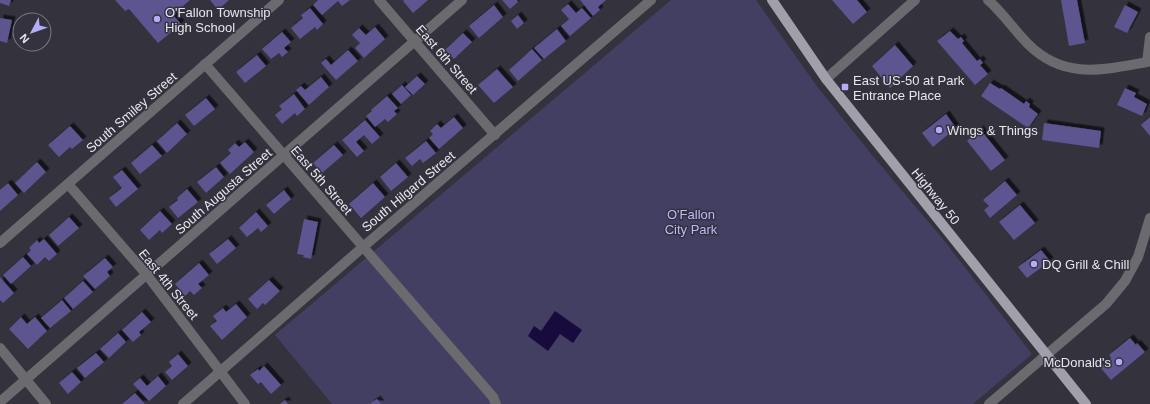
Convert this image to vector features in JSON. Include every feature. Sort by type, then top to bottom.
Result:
[{"type":"main road","name":"Highway 50","points":[[772,0],[826,79],[1086,404]]},
{"type":"street","name":"South Smiley Street","points":[[0,243],[279,0]]},
{"type":"street","name":"East 6th Street","points":[[378,0],[495,135]]},
{"type":"street","name":"South Augusta Street","points":[[0,402],[462,0]]},
{"type":"street","points":[[826,79],[915,0]]},
{"type":"street","points":[[988,0],[1028,44],[1044,57],[1056,63],[1082,70],[1096,70],[1148,64],[1150,37]]},
{"type":"street","name":"South Hilgard Street","points":[[183,404],[363,247],[650,1]]},
{"type":"street","name":"East 5th Street","points":[[205,64],[493,397],[496,404]]},
{"type":"street","name":"East 4th Street","points":[[68,184],[147,275],[245,404]]},
{"type":"street","points":[[989,404],[1106,304],[1125,281],[1138,257],[1150,218]]},
{"type":"street","points":[[0,348],[46,404]]},
{"type":"green space","name":"O'Fallon City Park","points":[[671,0],[756,0],[816,85],[872,155],[942,238],[1032,354],[973,404],[332,404],[275,335]]},
{"type":"shaded area","points":[[555,311],[582,330],[573,343],[560,334],[548,351],[528,336],[534,326],[541,331]]},
{"type":"building","points":[[0,0],[11,0],[9,6],[0,3]]},
{"type":"building","name":"O'Fallon Township High School","points":[[115,0],[190,0],[173,15],[181,24],[158,43],[129,9],[125,11]]},
{"type":"building","name":"O'Fallon Township High School","points":[[210,0],[229,0],[218,10]]},
{"type":"building","points":[[318,0],[350,0],[342,6],[338,1],[322,15],[313,5]]},
{"type":"building","points":[[428,0],[413,13],[403,1]]},
{"type":"building","points":[[502,0],[517,0],[518,2],[510,9]]},
{"type":"building","points":[[580,0],[606,0],[598,7],[600,10],[593,16]]},
{"type":"building","points":[[832,0],[857,0],[867,12],[853,24]]},
{"type":"building","points":[[1061,0],[1077,0],[1085,43],[1069,46]]},
{"type":"building","points":[[568,4],[576,13],[582,8],[591,18],[570,36],[561,26],[569,19],[561,10]]},
{"type":"building","points":[[494,5],[503,17],[479,38],[469,26]]},
{"type":"building","points":[[1125,5],[1138,12],[1127,33],[1114,27]]},
{"type":"building","points":[[310,8],[323,24],[317,30],[315,27],[300,39],[291,28],[303,18],[301,15]]},
{"type":"building","points":[[518,15],[524,23],[517,29],[511,21]]},
{"type":"building","points":[[0,18],[12,20],[7,43],[0,41]]},
{"type":"building","points":[[375,27],[385,39],[364,58],[355,48],[360,43],[352,35],[359,28],[366,35]]},
{"type":"building","points":[[557,29],[566,41],[544,59],[534,48]]},
{"type":"building","points":[[950,31],[958,39],[961,37],[964,41],[962,43],[977,61],[980,59],[983,63],[980,65],[988,74],[975,85],[937,41]]},
{"type":"building","points":[[282,32],[291,42],[284,48],[288,52],[282,57],[279,53],[271,59],[262,49]]},
{"type":"building","points":[[463,33],[472,42],[454,59],[445,50]]},
{"type":"building","points":[[895,45],[913,66],[890,88],[872,66]]},
{"type":"building","points":[[532,49],[542,60],[518,81],[509,70]]},
{"type":"building","points":[[348,50],[358,61],[336,80],[321,63],[326,59],[331,65]]},
{"type":"building","points":[[257,55],[266,66],[245,83],[236,72]]},
{"type":"building","points":[[497,69],[513,87],[494,103],[478,85]]},
{"type":"building","points":[[417,76],[425,84],[413,95],[405,87]]},
{"type":"building","points":[[321,77],[329,87],[309,105],[296,90],[301,86],[305,90]]},
{"type":"building","points":[[990,83],[1000,89],[1001,88],[1024,104],[1026,101],[1030,104],[1029,107],[1038,114],[1028,128],[981,96]]},
{"type":"building","points":[[402,85],[411,95],[401,104],[392,94]]},
{"type":"building","points":[[1125,88],[1136,93],[1134,97],[1147,104],[1142,116],[1117,105]]},
{"type":"building","points":[[294,94],[305,109],[297,116],[295,113],[282,124],[275,115],[282,109],[279,106]]},
{"type":"building","points":[[387,96],[398,108],[394,111],[397,114],[388,122],[385,119],[375,127],[366,116]]},
{"type":"building","points":[[206,98],[215,109],[194,126],[185,115]]},
{"type":"building","name":"Wings & Things","points":[[946,114],[956,128],[933,147],[922,133]]},
{"type":"building","points":[[454,117],[463,128],[439,149],[429,138],[433,134],[430,131],[437,124],[441,128]]},
{"type":"building","points":[[1150,117],[1150,136],[1141,125]]},
{"type":"building","points":[[365,120],[380,137],[372,144],[364,135],[356,142],[364,151],[357,157],[342,140]]},
{"type":"building","points":[[177,123],[187,134],[167,153],[157,141]]},
{"type":"building","points":[[1044,123],[1101,131],[1099,148],[1042,140]]},
{"type":"building","points":[[70,126],[83,140],[72,149],[70,147],[59,157],[48,145]]},
{"type":"building","points":[[980,129],[1005,160],[991,171],[967,141]]},
{"type":"building","points":[[426,141],[436,153],[423,163],[420,159],[412,166],[405,158]]},
{"type":"building","points":[[245,142],[254,152],[230,174],[220,163],[231,153],[228,150],[235,143],[239,147]]},
{"type":"building","points":[[152,145],[162,156],[140,174],[131,163]]},
{"type":"building","points":[[334,145],[343,155],[322,173],[313,163]]},
{"type":"building","points":[[37,162],[46,172],[24,193],[15,183]]},
{"type":"building","points":[[396,163],[408,177],[391,191],[380,177]]},
{"type":"building","points":[[216,167],[224,177],[206,193],[197,182]]},
{"type":"building","points":[[122,170],[138,189],[116,207],[109,198],[122,188],[113,177]]},
{"type":"building","points":[[1005,181],[1017,195],[990,218],[984,210],[989,206],[983,200]]},
{"type":"building","points":[[8,183],[18,195],[0,211],[0,190]]},
{"type":"building","points":[[373,183],[385,197],[361,218],[349,204]]},
{"type":"building","points":[[187,189],[198,202],[178,218],[169,207],[178,200],[177,198]]},
{"type":"building","points":[[284,190],[291,199],[274,214],[266,205]]},
{"type":"building","points":[[1020,205],[1035,223],[1014,240],[999,222]]},
{"type":"building","points":[[160,211],[172,224],[162,233],[160,230],[149,240],[140,230]]},
{"type":"building","points":[[256,212],[268,226],[261,232],[258,228],[247,237],[239,228]]},
{"type":"building","points":[[69,217],[79,228],[58,246],[49,235]]},
{"type":"building","points":[[304,219],[318,222],[311,259],[303,257],[304,255],[297,254]]},
{"type":"building","points":[[44,239],[57,254],[49,261],[45,257],[37,265],[27,254],[31,250],[29,248],[37,240],[39,243]]},
{"type":"building","points":[[228,239],[236,248],[217,264],[209,254]]},
{"type":"building","name":"DQ Grill & Chill","points":[[1041,250],[1050,261],[1027,278],[1018,267]]},
{"type":"building","points":[[23,257],[31,266],[11,284],[3,275]]},
{"type":"building","points":[[105,258],[113,267],[107,272],[110,276],[95,289],[83,276]]},
{"type":"building","points":[[199,263],[209,275],[198,284],[202,288],[194,295],[190,291],[185,296],[175,284]]},
{"type":"building","points":[[0,277],[14,293],[3,303],[0,300]]},
{"type":"building","points":[[269,280],[280,291],[265,305],[263,303],[257,309],[248,299]]},
{"type":"building","points":[[83,281],[93,292],[73,309],[64,298]]},
{"type":"building","points":[[62,300],[71,311],[50,328],[41,318]]},
{"type":"building","points":[[236,304],[247,317],[222,340],[210,326],[217,321],[213,316],[223,308],[226,312]]},
{"type":"building","points":[[142,312],[151,322],[139,332],[141,335],[133,342],[122,330]]},
{"type":"building","points":[[21,317],[27,324],[35,317],[47,331],[28,349],[9,329]]},
{"type":"building","points":[[118,333],[126,342],[109,358],[100,349]]},
{"type":"building","name":"McDonald's","points":[[1130,338],[1145,352],[1111,380],[1100,367],[1111,358],[1109,355]]},
{"type":"building","points":[[96,353],[104,362],[85,378],[77,368]]},
{"type":"building","points":[[178,354],[188,366],[172,380],[165,372],[172,366],[169,362]]},
{"type":"building","points":[[264,366],[281,385],[271,394],[261,382],[258,384],[250,375],[258,369],[259,371]]},
{"type":"building","points":[[72,372],[81,382],[68,394],[59,383]]},
{"type":"building","points":[[158,376],[166,386],[149,401],[133,384],[140,378],[147,386]]},
{"type":"building","points":[[135,393],[145,404],[122,404]]},
{"type":"building","points":[[377,399],[381,404],[370,404]]},
{"type":"building","points":[[285,400],[288,404],[280,404]]},
{"type":"place","name":"O'Fallon Township High School","points":[[157,19]]},
{"type":"place","name":"East US-50 at Park Entrance Place","points":[[845,87]]},
{"type":"place","name":"Wings & Things","points":[[939,130]]},
{"type":"place","name":"DQ Grill & Chill","points":[[1034,264]]},
{"type":"place","name":"McDonald's","points":[[1119,362]]}]
